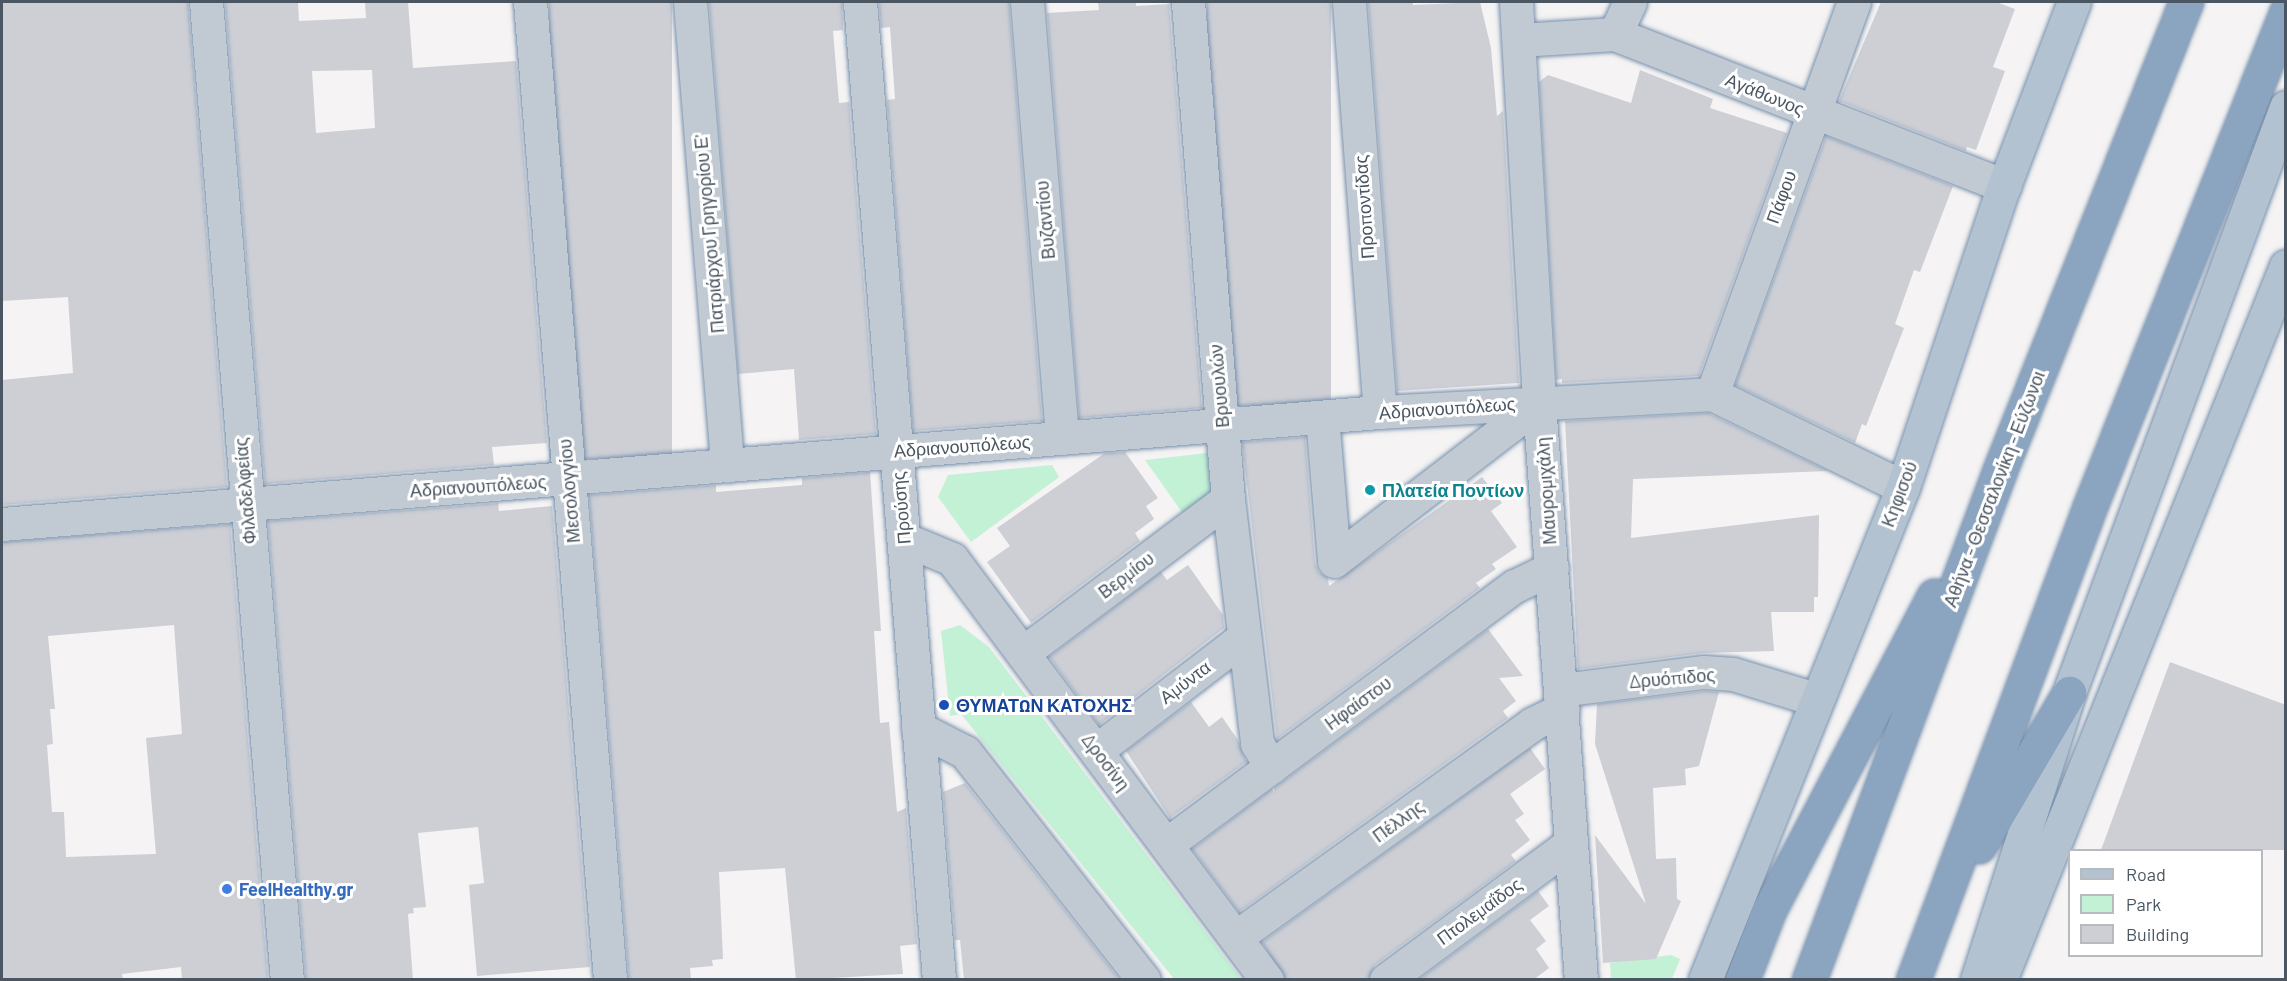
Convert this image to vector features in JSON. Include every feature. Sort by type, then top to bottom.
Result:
[{"type":"highway","name":"Αθήνα - Θεσσαλονίκη - Εύζωνοι","points":[[1809,980],[2000,470],[2186,2]]},
{"type":"highway","points":[[1913,980],[2089,508],[2286,13]]},
{"type":"highway","points":[[1742,980],[1769,910],[2000,470]]},
{"type":"highway","points":[[1934,922],[2069,693]]},
{"type":"main road","name":"Κηφισού","points":[[1705,980],[1815,699],[1903,487],[2004,186],[2074,2]]},
{"type":"main road","points":[[1977,980],[2069,693],[2286,107]]},
{"type":"main road","points":[[2000,980],[2286,266]]},
{"type":"street","name":"Φιλαδελφείας","points":[[206,2],[245,504],[287,980]]},
{"type":"street","name":"Μεσολογγίου","points":[[530,2],[610,980]]},
{"type":"street","name":"Πατριάρχου Γρηγορίου Ε'","points":[[690,2],[727,466]]},
{"type":"street","name":"Προύσης","points":[[860,2],[939,980]]},
{"type":"street","name":"Βυζαντίου","points":[[1027,2],[1062,438]]},
{"type":"street","name":"Βρυουλών","points":[[1188,2],[1228,499],[1257,743],[1270,767]]},
{"type":"street","name":"Προποντίδας","points":[[1349,2],[1380,412]]},
{"type":"street","name":"Μαυρομιχάλη","points":[[1516,2],[1520,40],[1539,403],[1581,980]]},
{"type":"street","points":[[1615,34],[1630,2]]},
{"type":"street","name":"Πάφου","points":[[1712,394],[1811,113],[1854,2]]},
{"type":"street","name":"Αγάθωνος","points":[[1520,40],[1615,34],[1811,113],[2004,186]]},
{"type":"street","name":"Αδριανουπόλεως","points":[[2,524],[1380,412],[1712,394],[1903,487]]},
{"type":"street","points":[[1322,417],[1334,561],[1539,403]]},
{"type":"street","name":"Βερμίου","points":[[1024,652],[1228,499]]},
{"type":"street","name":"Δροσίνη","points":[[904,539],[952,559],[1024,652],[1267,980]]},
{"type":"street","name":"Ηφαίστου","points":[[1167,844],[1515,586],[1552,568]]},
{"type":"street","name":"Αμύντα","points":[[1097,750],[1244,637]]},
{"type":"street","name":"Δρυόπιδος","points":[[1562,700],[1704,672],[1733,674],[1815,699]]},
{"type":"street","name":"Πέλλης","points":[[1236,937],[1562,700]]},
{"type":"street","points":[[918,728],[965,752],[1144,980]]},
{"type":"street","name":"Πτολεμαΐδος","points":[[1386,980],[1571,843]]},
{"type":"green space","points":[[1207,453],[1215,492],[1184,515],[1145,460]]},
{"type":"green space","points":[[1052,465],[1059,477],[971,542],[938,497],[948,475]]},
{"type":"green space","points":[[960,625],[989,647],[1241,979],[1174,979],[961,714],[950,716],[941,631]]},
{"type":"green space","points":[[1671,955],[1680,959],[1672,979],[1611,979],[1610,963]]},
{"type":"building","points":[[2,2],[188,2],[227,487],[2,505],[2,380],[73,373],[68,297],[2,301]]},
{"type":"building","points":[[225,2],[298,2],[299,21],[366,18],[365,2],[408,2],[413,68],[516,61],[547,443],[492,447],[494,465],[265,484]],"holes":[[[372,70],[375,128],[316,133],[312,71]]]},
{"type":"building","points":[[549,2],[672,2],[672,459],[549,459]]},
{"type":"building","points":[[709,2],[842,2],[843,30],[833,31],[839,103],[849,102],[876,434],[799,440],[794,369],[738,374]]},
{"type":"building","points":[[879,2],[1009,2],[1042,421],[913,431],[887,100],[895,99],[890,27],[881,28]]},
{"type":"building","points":[[1098,2],[1136,2],[1136,6],[1169,4],[1202,408],[1079,418],[1047,13],[1099,10]]},
{"type":"building","points":[[1207,2],[1331,2],[1331,406],[1207,406]]},
{"type":"building","points":[[1368,2],[1413,2],[1413,5],[1480,2],[1491,48],[1497,116],[1503,111],[1519,383],[1397,391]]},
{"type":"building","points":[[1881,2],[1996,2],[2015,9],[1993,67],[2005,71],[1976,150],[1967,147],[1966,151],[1839,101]]},
{"type":"building","points":[[1640,70],[1713,99],[1710,108],[1787,133],[1699,376],[1562,383],[1562,379],[1556,380],[1539,82],[1548,75],[1631,103]]},
{"type":"building","points":[[1826,136],[1953,186],[1920,272],[1914,270],[1895,324],[1904,328],[1866,426],[1862,424],[1855,443],[1735,385]]},
{"type":"building","points":[[1708,413],[1828,471],[1633,479],[1631,538],[1819,515],[1818,597],[1814,597],[1814,612],[1771,612],[1774,651],[1702,653],[1578,669],[1565,421]]},
{"type":"building","points":[[1305,437],[1315,563],[1319,572],[1328,578],[1329,586],[1482,477],[1502,503],[1491,511],[1517,547],[1492,564],[1496,569],[1476,583],[1480,588],[1277,739],[1242,442]]},
{"type":"building","points":[[1125,452],[1158,498],[1146,506],[1154,519],[1135,533],[1140,541],[1031,623],[987,562],[1010,546],[997,528],[1105,453]]},
{"type":"building","points":[[870,472],[881,631],[874,631],[880,723],[889,722],[897,812],[906,808],[917,944],[900,946],[903,974],[796,980],[785,868],[719,872],[723,959],[712,960],[713,966],[690,968],[691,980],[629,980],[589,495],[716,485],[716,492],[802,485],[802,478]]},
{"type":"building","points":[[498,503],[499,511],[552,506],[590,967],[477,976],[469,885],[484,883],[478,827],[418,833],[426,907],[413,908],[414,913],[408,914],[413,980],[306,980],[268,521]]},
{"type":"building","points":[[230,524],[268,980],[182,980],[181,967],[122,974],[123,980],[2,980],[2,542]],"holes":[[[174,625],[182,734],[146,738],[156,854],[66,857],[64,812],[52,812],[47,745],[53,744],[50,709],[55,709],[48,636]]]},
{"type":"building","points":[[1188,565],[1223,615],[1224,628],[1099,725],[1049,657],[1161,572],[1167,580]]},
{"type":"building","points":[[1488,629],[1523,676],[1499,678],[1516,701],[1503,711],[1508,718],[1239,912],[1192,849],[1272,789],[1274,792],[1274,788]]},
{"type":"building","points":[[2170,662],[2286,705],[2286,850],[2101,849]]},
{"type":"building","points":[[1705,691],[1719,692],[1699,766],[1685,769],[1686,785],[1653,788],[1656,859],[1676,858],[1677,899],[1681,901],[1656,959],[1603,963],[1595,835],[1646,904],[1595,744],[1597,704]]},
{"type":"building","points":[[1191,702],[1209,727],[1222,717],[1238,740],[1246,762],[1170,818],[1126,751]]},
{"type":"building","points":[[1530,748],[1545,769],[1510,794],[1524,814],[1515,820],[1530,840],[1511,855],[1516,861],[1375,965],[1368,980],[1285,980],[1262,942]]},
{"type":"building","points":[[965,783],[1120,980],[964,980],[960,940],[955,940],[943,792]]},
{"type":"building","points":[[1538,891],[1549,906],[1530,920],[1546,941],[1536,949],[1549,968],[1533,980],[1418,980]]},
{"type":"place","name":"Πλατεία Ποντίων","points":[[1370,490]]},
{"type":"place","name":"ΘΥΜΑΤΩΝ ΚΑΤΟΧΗΣ","points":[[944,705]]},
{"type":"place","name":"FeelHealthy.gr","points":[[227,889]]}]
